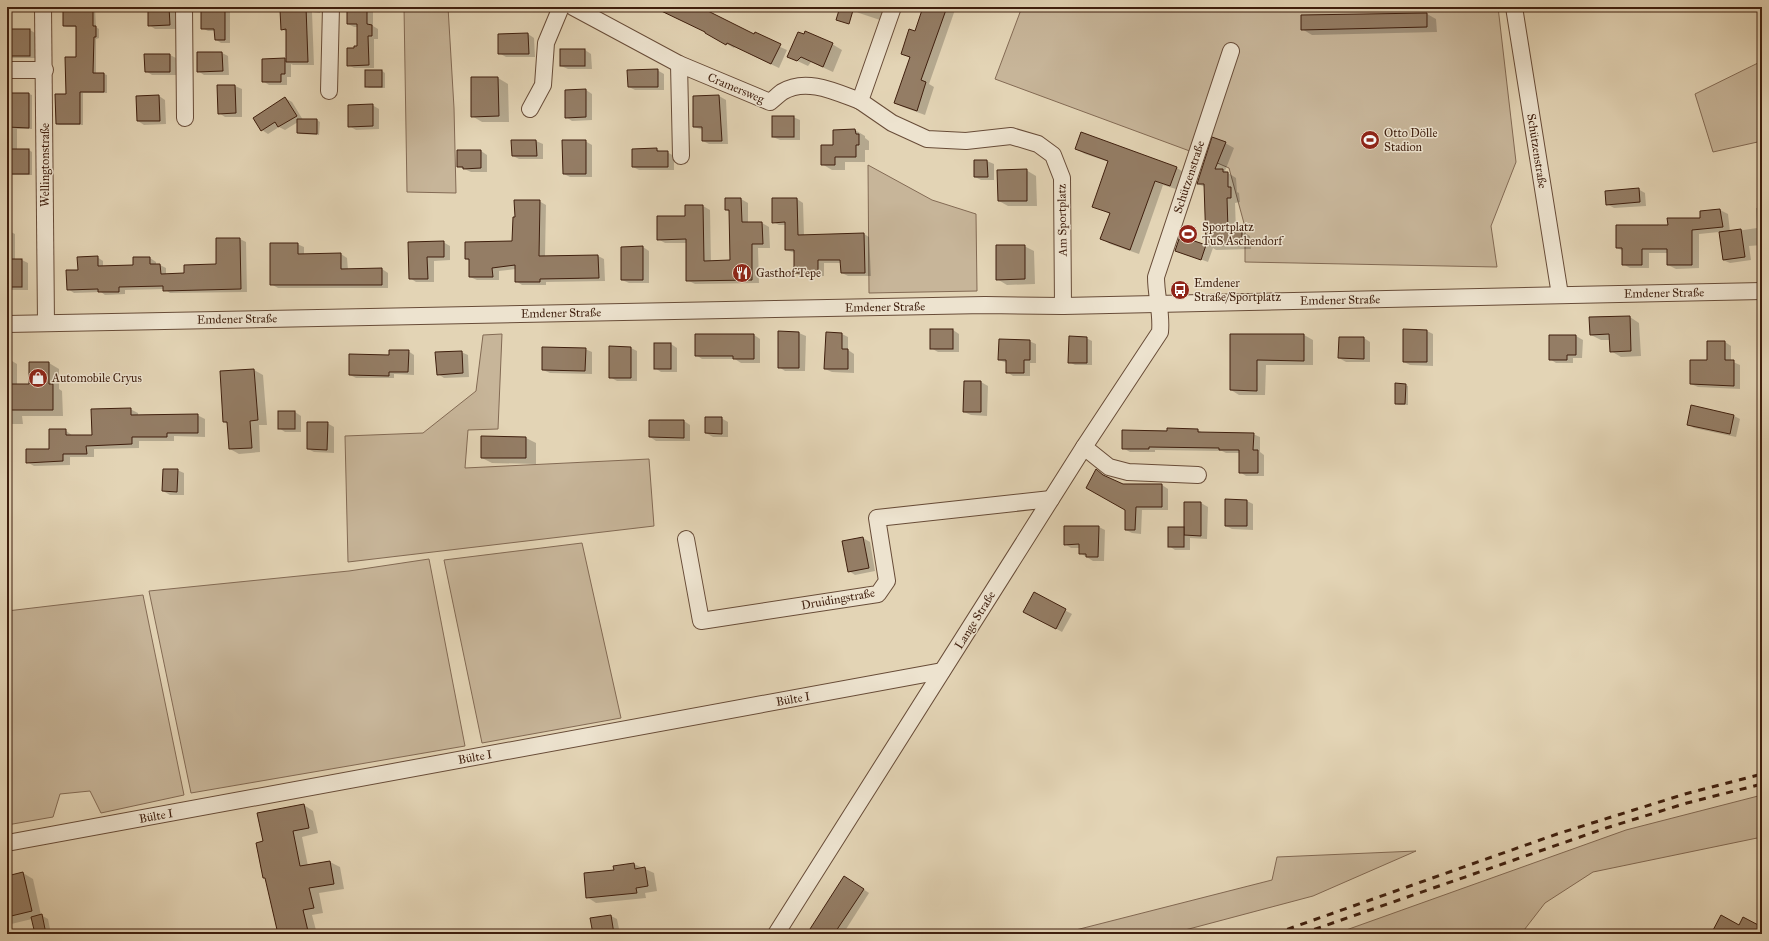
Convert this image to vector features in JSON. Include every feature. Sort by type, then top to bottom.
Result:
[{"type":"street","name":"Wellingtonstraße","points":[[43,7],[45,70],[46,323]]},
{"type":"street","points":[[184,7],[185,118]]},
{"type":"street","points":[[329,91],[331,7]]},
{"type":"street","points":[[530,109],[543,85],[546,43],[561,7]]},
{"type":"street","name":"Cramersweg","points":[[573,7],[679,64],[770,102],[782,91],[802,86],[822,87],[860,101]]},
{"type":"street","points":[[860,101],[893,7]]},
{"type":"street","name":"Schützenstraße","points":[[1514,7],[1560,295]]},
{"type":"street","name":"Schützenstraße","points":[[1160,304],[1156,288],[1156,277],[1231,51]]},
{"type":"street","points":[[679,64],[681,156]]},
{"type":"street","points":[[7,70],[45,70]]},
{"type":"street","name":"Am Sportplatz","points":[[860,101],[892,123],[926,139],[966,141],[1010,136],[1038,144],[1053,155],[1062,178],[1063,306]]},
{"type":"street","name":"Emdener Straße","points":[[7,324],[985,304],[1063,306],[1762,291]]},
{"type":"street","name":"Lange Straße","points":[[776,934],[1084,447],[1160,332],[1162,317],[1160,304]]},
{"type":"street","points":[[1084,447],[1109,467],[1128,472],[1198,475]]},
{"type":"street","name":"Druidingstraße","points":[[686,539],[701,621],[878,594],[887,581],[877,518],[1051,499]]},
{"type":"street","name":"Bülte I","points":[[7,843],[942,671]]},
{"type":"shaded area","points":[[404,7],[448,7],[454,108],[456,193],[407,192]]},
{"type":"shaded area","points":[[1022,7],[1498,7],[1516,162],[1491,226],[1497,267],[1245,262],[1245,227],[1229,168],[1187,150],[995,79]]},
{"type":"shaded area","points":[[1762,61],[1762,141],[1713,152],[1695,94]]},
{"type":"shaded area","points":[[868,165],[932,200],[976,214],[977,291],[869,293]]},
{"type":"shaded area","points":[[502,334],[498,429],[468,430],[465,468],[649,459],[654,526],[348,562],[345,436],[423,433],[476,391],[483,335]]},
{"type":"shaded area","points":[[582,543],[621,718],[482,743],[444,560]]},
{"type":"shaded area","points":[[429,559],[465,746],[191,793],[149,591],[349,571]]},
{"type":"shaded area","points":[[143,595],[184,795],[101,813],[90,791],[60,794],[53,817],[7,825],[7,611]]},
{"type":"shaded area","points":[[1762,795],[1762,837],[1593,872],[1545,903],[1521,934],[1335,934],[1626,830]]},
{"type":"shaded area","points":[[1416,851],[1313,896],[1170,934],[1060,934],[1272,880],[1277,857]]},
{"type":"building","points":[[63,7],[93,7],[93,26],[96,26],[96,37],[94,37],[93,73],[104,73],[104,92],[80,92],[80,124],[56,124],[55,94],[66,94],[65,57],[76,57],[76,26],[63,26]]},
{"type":"building","points":[[148,7],[169,7],[170,25],[148,26]]},
{"type":"building","points":[[201,7],[225,7],[225,40],[215,40],[214,29],[201,29]]},
{"type":"building","points":[[290,7],[306,7],[308,62],[286,62],[286,29],[281,30],[280,10],[290,10]]},
{"type":"building","points":[[347,7],[367,7],[367,24],[372,25],[372,36],[368,36],[369,65],[347,66],[347,48],[354,48],[354,46],[357,46],[357,24],[347,24]]},
{"type":"building","points":[[653,7],[700,7],[754,34],[755,32],[781,44],[771,64],[727,43],[726,45],[705,32]]},
{"type":"building","points":[[840,7],[854,7],[849,24],[836,20]]},
{"type":"building","points":[[923,7],[947,7],[921,80],[926,82],[917,111],[894,103],[910,57],[901,54],[909,29],[915,31]]},
{"type":"building","points":[[1427,13],[1427,27],[1301,30],[1301,15]]},
{"type":"building","points":[[7,29],[30,29],[30,56],[7,56]]},
{"type":"building","points":[[805,31],[833,43],[823,67],[801,57],[797,61],[787,57],[798,32],[804,34]]},
{"type":"building","points":[[528,33],[529,54],[498,54],[498,34]]},
{"type":"building","points":[[560,49],[585,49],[585,66],[560,66]]},
{"type":"building","points":[[197,52],[222,52],[223,71],[197,72]]},
{"type":"building","points":[[144,54],[170,54],[170,72],[145,72]]},
{"type":"building","points":[[285,58],[285,74],[281,74],[281,82],[262,82],[262,59]]},
{"type":"building","points":[[658,69],[658,87],[628,87],[627,70]]},
{"type":"building","points":[[365,70],[382,70],[382,87],[365,87]]},
{"type":"building","points":[[471,77],[498,77],[499,116],[471,117]]},
{"type":"building","points":[[217,85],[235,85],[236,113],[218,114]]},
{"type":"building","points":[[586,89],[586,117],[565,118],[565,90]]},
{"type":"building","points":[[9,93],[29,93],[29,128],[7,127]]},
{"type":"building","points":[[159,95],[160,121],[137,121],[136,96]]},
{"type":"building","points":[[719,95],[722,141],[702,141],[702,127],[693,127],[693,96]]},
{"type":"building","points":[[285,97],[297,116],[278,127],[275,122],[261,131],[253,118]]},
{"type":"building","points":[[373,104],[373,126],[348,127],[348,105]]},
{"type":"building","points":[[772,116],[794,116],[794,137],[772,137]]},
{"type":"building","points":[[297,119],[317,119],[317,134],[297,133]]},
{"type":"building","points":[[855,129],[856,134],[859,134],[859,145],[856,145],[856,157],[835,157],[835,165],[821,165],[821,145],[833,145],[833,130]]},
{"type":"building","points":[[1081,132],[1177,167],[1170,186],[1155,181],[1130,250],[1100,239],[1110,213],[1092,207],[1108,161],[1075,149]]},
{"type":"building","points":[[1212,137],[1226,142],[1215,169],[1223,169],[1223,172],[1228,172],[1228,187],[1231,187],[1231,198],[1227,198],[1228,230],[1242,230],[1242,244],[1206,245],[1204,184],[1197,184]]},
{"type":"building","points":[[511,140],[536,140],[537,156],[512,156]]},
{"type":"building","points":[[562,140],[586,140],[586,174],[563,174]]},
{"type":"building","points":[[657,148],[657,151],[668,151],[668,167],[632,167],[632,149]]},
{"type":"building","points":[[7,149],[29,149],[29,174],[7,174]]},
{"type":"building","points":[[457,150],[481,150],[481,168],[463,169],[463,167],[457,167]]},
{"type":"building","points":[[974,160],[987,160],[988,177],[974,177]]},
{"type":"building","points":[[1027,169],[1027,201],[998,201],[997,170]]},
{"type":"building","points":[[1639,188],[1640,202],[1606,205],[1605,191]]},
{"type":"building","points":[[725,198],[741,198],[742,222],[762,222],[763,244],[752,244],[752,280],[686,281],[686,239],[657,240],[657,216],[685,216],[685,205],[703,205],[704,261],[730,260],[729,210],[725,210]]},
{"type":"building","points":[[772,198],[797,198],[798,235],[864,233],[865,273],[841,273],[840,260],[818,260],[818,273],[794,273],[794,250],[785,250],[785,222],[772,223]]},
{"type":"building","points":[[514,200],[540,200],[539,256],[598,255],[599,278],[540,279],[540,282],[515,282],[515,265],[492,268],[493,277],[469,277],[469,259],[465,259],[465,242],[512,241],[513,217],[515,217]]},
{"type":"building","points":[[1720,209],[1723,227],[1692,230],[1692,265],[1667,265],[1667,249],[1642,249],[1642,265],[1622,265],[1622,248],[1616,248],[1616,225],[1668,225],[1667,218],[1700,218],[1700,211]]},
{"type":"building","points":[[1741,229],[1745,257],[1723,260],[1719,232]]},
{"type":"building","points":[[1180,236],[1206,245],[1201,260],[1175,251]]},
{"type":"building","points":[[216,238],[240,238],[241,289],[163,291],[163,286],[119,287],[119,292],[98,292],[98,289],[67,290],[66,270],[78,270],[77,257],[98,256],[98,266],[133,265],[133,257],[150,257],[150,264],[160,264],[161,274],[184,273],[184,265],[216,264]]},
{"type":"building","points":[[444,241],[444,257],[427,257],[428,279],[409,279],[408,242]]},
{"type":"building","points":[[270,243],[298,243],[298,254],[341,253],[341,269],[382,268],[382,285],[270,285]]},
{"type":"building","points":[[996,245],[1025,245],[1025,279],[996,280]]},
{"type":"building","points":[[643,246],[643,280],[621,280],[621,247]]},
{"type":"building","points":[[7,259],[22,259],[22,287],[7,287]]},
{"type":"building","points":[[1630,316],[1631,351],[1610,352],[1609,334],[1590,335],[1589,317]]},
{"type":"building","points":[[930,329],[953,329],[953,349],[930,349]]},
{"type":"building","points":[[1403,329],[1427,330],[1427,362],[1403,362]]},
{"type":"building","points":[[778,331],[799,332],[799,368],[778,368]]},
{"type":"building","points":[[826,332],[842,333],[842,349],[848,349],[848,369],[824,369]]},
{"type":"building","points":[[695,334],[754,334],[754,359],[733,359],[733,356],[695,356]]},
{"type":"building","points":[[1230,334],[1304,334],[1304,361],[1257,360],[1257,391],[1230,390]]},
{"type":"building","points":[[1549,335],[1576,335],[1576,355],[1567,355],[1567,360],[1549,360]]},
{"type":"building","points":[[1069,336],[1087,337],[1087,363],[1068,363]]},
{"type":"building","points":[[1339,337],[1364,337],[1364,359],[1338,358]]},
{"type":"building","points":[[999,339],[1030,340],[1030,360],[1024,360],[1024,373],[1006,373],[1006,360],[998,360]]},
{"type":"building","points":[[1707,341],[1725,341],[1725,360],[1734,360],[1734,386],[1690,384],[1690,360],[1707,360]]},
{"type":"building","points":[[654,343],[671,343],[671,369],[654,369]]},
{"type":"building","points":[[609,346],[631,347],[631,378],[609,378]]},
{"type":"building","points":[[542,347],[586,348],[585,371],[542,370]]},
{"type":"building","points":[[389,350],[409,350],[408,372],[389,372],[389,376],[349,375],[349,354],[389,355]]},
{"type":"building","points":[[462,351],[463,373],[437,375],[435,352]]},
{"type":"building","points":[[29,362],[49,362],[49,384],[53,384],[53,410],[7,410],[7,384],[29,384]]},
{"type":"building","points":[[254,369],[258,420],[250,421],[252,448],[229,449],[227,422],[223,422],[220,371]]},
{"type":"building","points":[[964,381],[981,381],[981,412],[963,412]]},
{"type":"building","points":[[1395,383],[1406,384],[1405,404],[1395,404]]},
{"type":"building","points":[[1691,405],[1734,415],[1730,434],[1687,425]]},
{"type":"building","points":[[131,408],[131,415],[198,414],[198,433],[167,433],[167,437],[132,437],[132,444],[86,446],[87,454],[63,454],[63,461],[26,463],[26,449],[49,449],[49,429],[66,429],[66,435],[92,435],[91,409]]},
{"type":"building","points":[[278,411],[295,411],[295,429],[278,429]]},
{"type":"building","points":[[705,417],[722,417],[722,434],[705,433]]},
{"type":"building","points":[[649,420],[684,420],[684,438],[649,437]]},
{"type":"building","points":[[307,422],[328,422],[327,450],[307,449]]},
{"type":"building","points":[[1167,428],[1198,429],[1198,432],[1254,433],[1253,450],[1258,450],[1258,473],[1239,473],[1239,450],[1219,450],[1219,448],[1149,447],[1149,449],[1122,449],[1122,430],[1167,431]]},
{"type":"building","points":[[481,436],[526,437],[526,458],[481,458]]},
{"type":"building","points":[[163,469],[178,469],[177,492],[162,491]]},
{"type":"building","points":[[1096,469],[1103,475],[1123,484],[1162,484],[1162,507],[1136,507],[1135,530],[1125,530],[1125,510],[1086,488]]},
{"type":"building","points":[[1225,499],[1247,500],[1247,526],[1225,526]]},
{"type":"building","points":[[1184,502],[1201,502],[1201,536],[1184,535]]},
{"type":"building","points":[[1064,526],[1099,526],[1098,557],[1086,557],[1086,554],[1079,554],[1079,544],[1064,545]]},
{"type":"building","points":[[1168,527],[1184,527],[1184,547],[1168,547]]},
{"type":"building","points":[[863,537],[869,568],[848,572],[842,541]]},
{"type":"building","points":[[1034,592],[1066,609],[1056,629],[1023,612]]},
{"type":"building","points":[[304,804],[309,828],[293,831],[300,866],[330,861],[334,884],[309,888],[314,908],[303,910],[308,931],[297,934],[278,934],[265,878],[263,878],[256,843],[263,841],[257,813]]},
{"type":"building","points":[[634,863],[635,869],[645,867],[648,886],[636,888],[637,893],[586,898],[584,873],[614,870],[613,866]]},
{"type":"building","points":[[23,872],[32,911],[7,917],[7,876]]},
{"type":"building","points":[[844,876],[864,889],[834,934],[818,934],[810,929]]},
{"type":"building","points":[[42,914],[46,934],[35,934],[31,917]]},
{"type":"building","points":[[611,915],[614,934],[593,934],[590,918]]},
{"type":"building","points":[[1721,915],[1739,925],[1743,917],[1762,927],[1762,934],[1711,934]]},
{"type":"railway","points":[[1274,934],[1557,834],[1685,794],[1762,774]]},
{"type":"railway","points":[[1301,934],[1606,828],[1687,803],[1762,784]]},
{"type":"place","name":"Otto Dölle Stadion","points":[[1370,140]]},
{"type":"place","name":"Sportplatz TuS Aschendorf","points":[[1188,234]]},
{"type":"place","name":"Gasthof Tepe","points":[[742,273]]},
{"type":"place","name":"Emdener Straße/Sportplatz","points":[[1180,290]]},
{"type":"place","name":"Automobile Cryus","points":[[38,378]]}]
